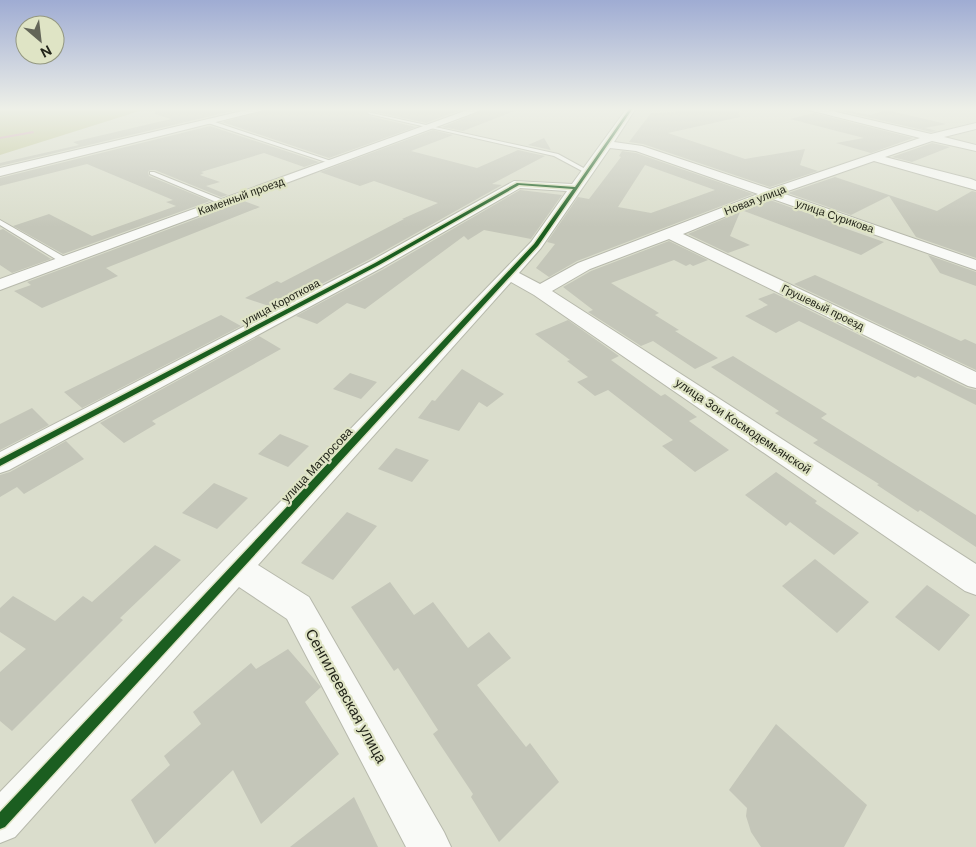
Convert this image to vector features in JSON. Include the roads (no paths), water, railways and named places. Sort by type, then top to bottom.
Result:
[{"type":"street","points":[[0,172],[103,148]]},
{"type":"street","name":"Каменный проезд","points":[[0,286],[375,148]]},
{"type":"street","name":"улица Матросова","points":[[0,822],[536,245],[581,179],[605,148]]},
{"type":"street","name":"улица Сурикова","points":[[634,148],[976,265]]},
{"type":"street","name":"Новая улица","points":[[540,291],[584,266],[771,193],[904,148]]},
{"type":"street","points":[[875,158],[968,182],[976,186]]},
{"type":"street","name":"улица Короткова","points":[[0,462],[377,264],[518,184],[581,179]]},
{"type":"street","name":"Грушевый проезд","points":[[670,234],[976,381]]},
{"type":"street","name":"улица Зои Космодемьянской","points":[[509,274],[540,291],[976,581]]},
{"type":"street","name":"Сенгилеевская улица","points":[[237,569],[298,608],[429,847]]},
{"type":"lane","points":[[289,148],[334,162]]},
{"type":"lane","points":[[523,148],[556,155],[581,179]]},
{"type":"lane","points":[[152,174],[224,202]]},
{"type":"lane","points":[[0,222],[65,261]]}]
